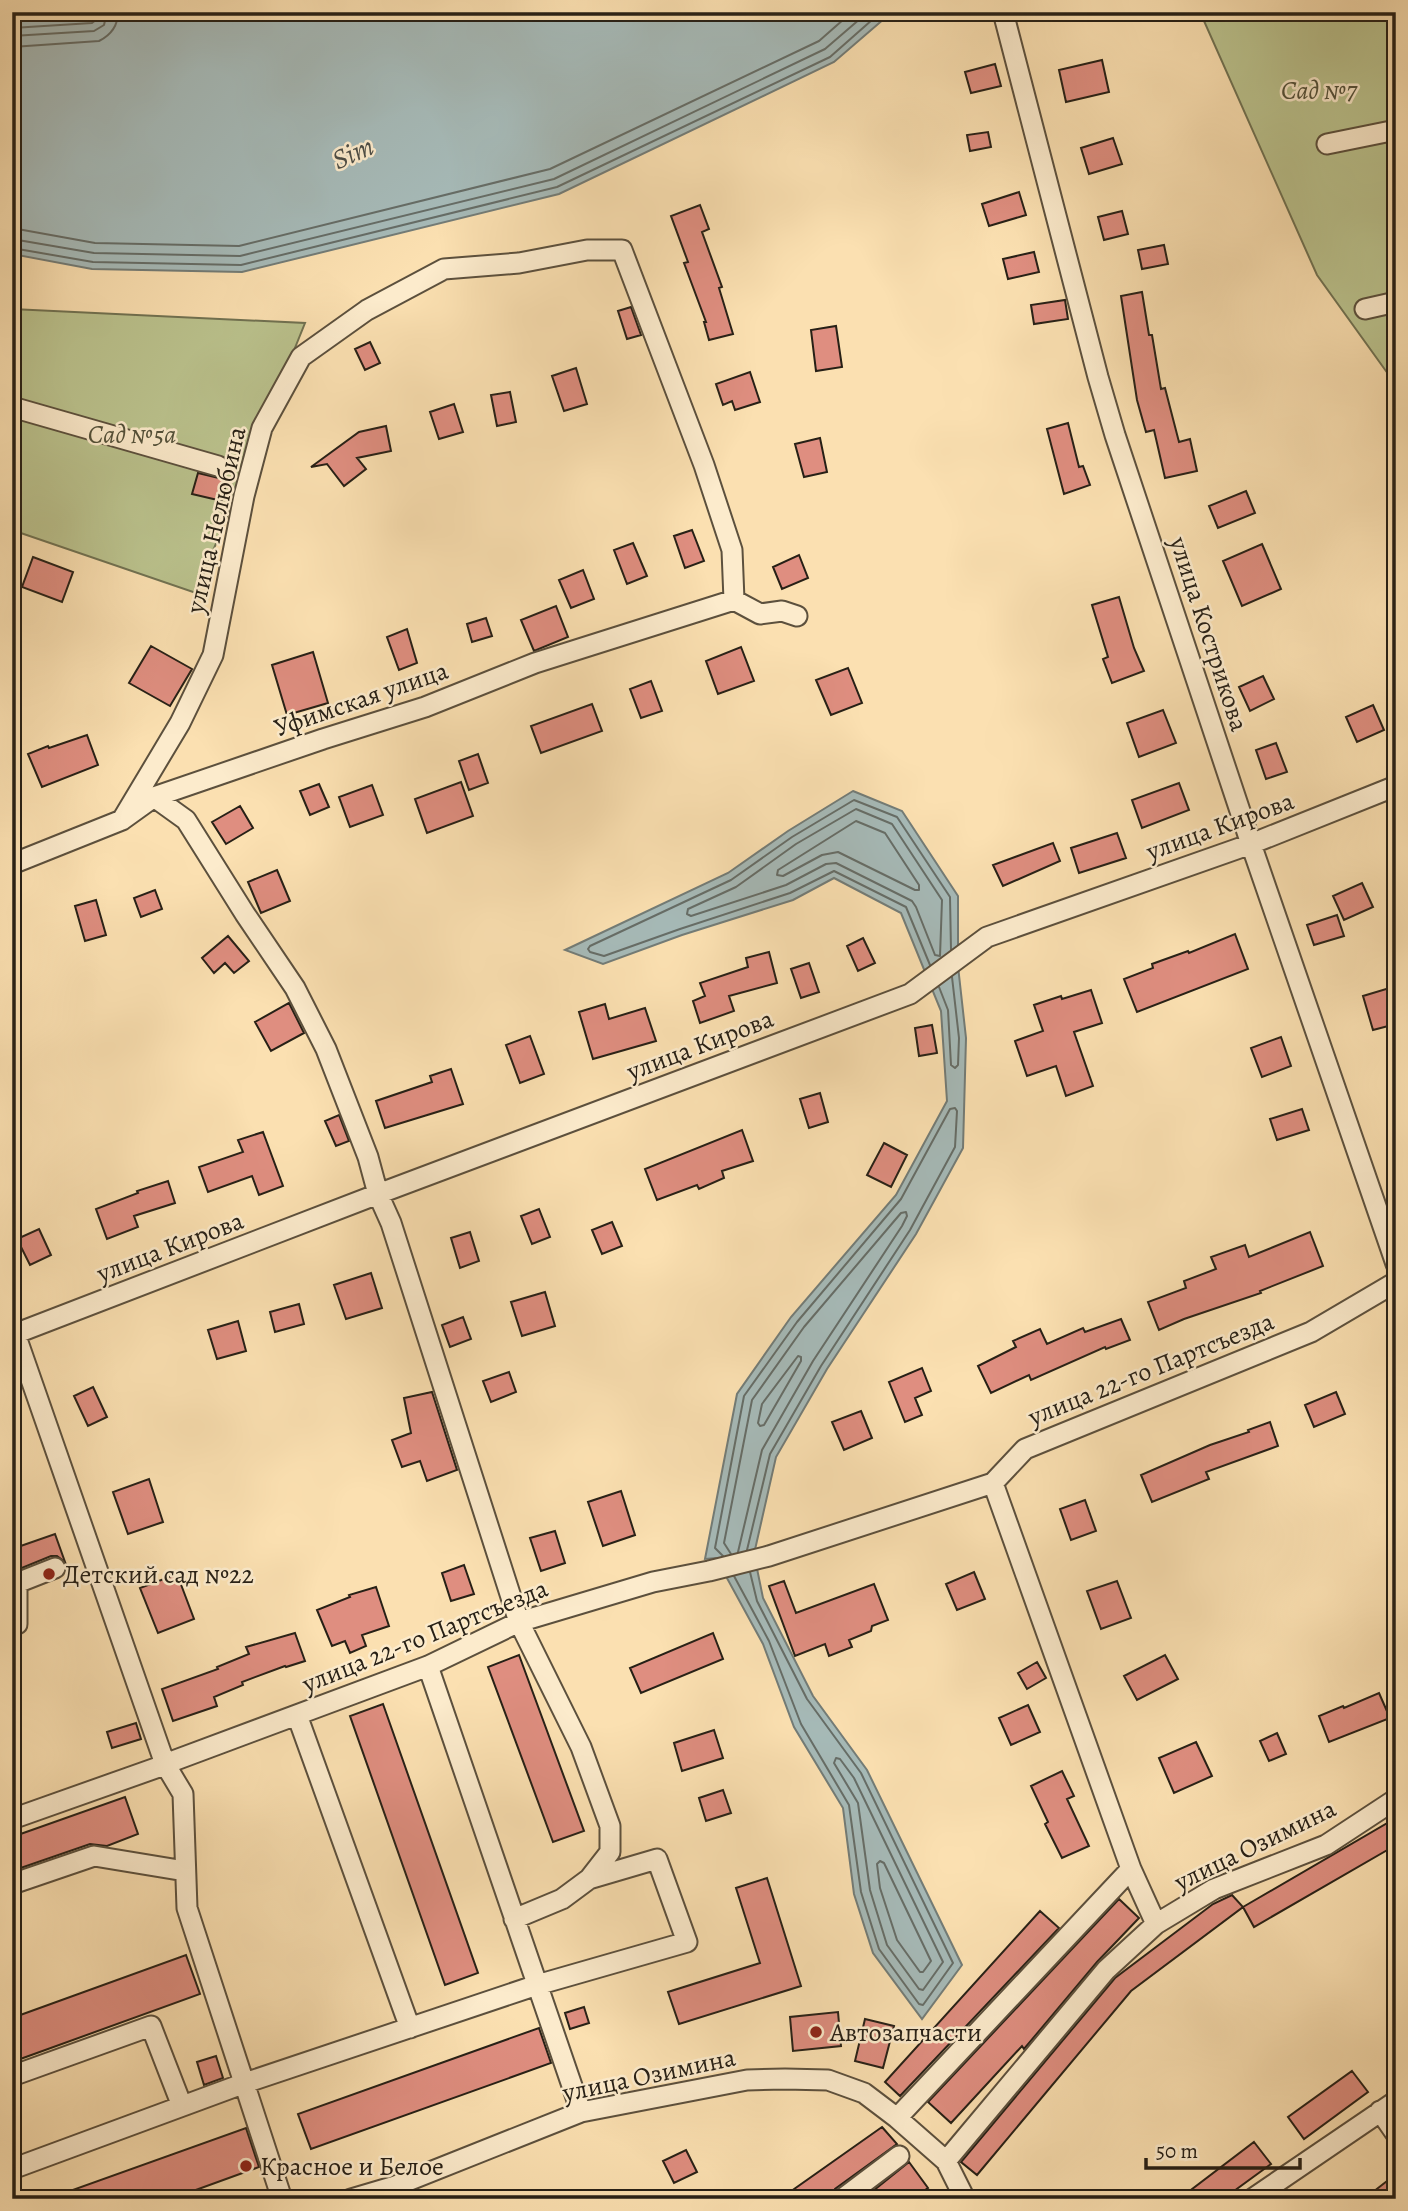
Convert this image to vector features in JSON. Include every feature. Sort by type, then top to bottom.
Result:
[{"type":"street","name":"улица Кострикова","points":[[1003,12],[1097,377],[1251,844],[1396,1264]]},
{"type":"street","points":[[1327,144],[1396,130]]},
{"type":"street","name":"улица Нелюбина","points":[[122,820],[180,723],[214,655],[244,496],[262,428],[301,357],[367,310],[444,269],[519,263],[587,250],[622,250],[704,465],[732,550],[734,600]]},
{"type":"street","points":[[1365,309],[1396,302]]},
{"type":"street","points":[[12,407],[218,466]]},
{"type":"street","points":[[734,600],[760,614],[782,611],[797,616]]},
{"type":"street","name":"Уфимская улица","points":[[12,864],[122,820],[154,797],[425,707],[535,663],[734,600]]},
{"type":"street","name":"улица Кирова","points":[[14,1332],[910,994],[987,937],[1251,844],[1396,786]]},
{"type":"street","points":[[154,797],[186,820],[245,915],[295,988],[326,1049],[391,1223],[519,1622],[581,1746],[610,1826],[610,1852],[589,1879],[562,1899],[514,1919]]},
{"type":"street","name":"улица 22-го Партсъезда","points":[[12,1819],[428,1666],[519,1622],[653,1582],[769,1556],[993,1483],[1025,1449],[1311,1332],[1396,1282]]},
{"type":"street","points":[[14,1332],[168,1763],[183,1794],[187,1908],[282,2199]]},
{"type":"street","points":[[993,1483],[1131,1869],[1156,1924]]},
{"type":"street","points":[[12,1626],[17,1624],[18,1583],[55,1568]]},
{"type":"street","points":[[428,1666],[581,2112]]},
{"type":"street","points":[[297,1715],[410,2028]]},
{"type":"street","name":"улица Озимина","points":[[946,2161],[1106,1970],[1156,1924],[1214,1889],[1326,1845],[1396,1799]]},
{"type":"street","points":[[12,1884],[94,1856],[185,1871]]},
{"type":"street","points":[[12,2169],[245,2083],[537,1985],[687,1942],[657,1858],[589,1879]]},
{"type":"street","points":[[897,2118],[1131,1869]]},
{"type":"street","points":[[12,2076],[150,2026],[183,2106]]},
{"type":"street","name":"улица Озимина","points":[[351,2199],[398,2192],[581,2112],[747,2080],[796,2079],[828,2080],[864,2093],[946,2161],[965,2199]]},
{"type":"street","points":[[1252,2199],[1388,2106],[1396,2134]]},
{"type":"street","points":[[842,2199],[900,2156]]},
{"type":"green space","name":"Сад №7","points":[[1200,12],[1396,12],[1396,385],[1317,275]]},
{"type":"green space","name":"Сад №5а","points":[[12,309],[305,323],[196,593],[12,530]]},
{"type":"water","name":"Sim","points":[[144,12],[892,12],[834,62],[559,194],[242,272],[92,269],[12,254],[12,21]]},
{"type":"water","points":[[853,791],[902,811],[958,896],[958,966],[966,1038],[963,1148],[916,1234],[827,1369],[776,1457],[754,1554],[763,1598],[813,1696],[867,1770],[962,1965],[922,2019],[873,1953],[854,1894],[843,1808],[794,1727],[763,1644],[716,1558],[705,1559],[737,1394],[791,1317],[896,1195],[947,1101],[941,1011],[901,913],[834,878],[793,900],[682,935],[603,964],[565,950],[728,873],[788,831]]},
{"type":"building","points":[[1102,60],[1109,92],[1066,102],[1059,70]]},
{"type":"building","points":[[995,64],[1001,86],[971,93],[965,72]]},
{"type":"building","points":[[988,132],[991,147],[970,151],[967,135]]},
{"type":"building","points":[[1113,138],[1122,164],[1089,174],[1081,148]]},
{"type":"building","points":[[1019,192],[1026,215],[989,226],[982,204]]},
{"type":"building","points":[[700,205],[709,229],[702,232],[722,287],[719,288],[733,334],[709,340],[706,322],[684,263],[688,262],[671,216]]},
{"type":"building","points":[[1122,211],[1128,234],[1104,240],[1098,217]]},
{"type":"building","points":[[1164,245],[1168,264],[1142,269],[1138,250]]},
{"type":"building","points":[[1034,252],[1039,272],[1008,279],[1003,259]]},
{"type":"building","points":[[1142,292],[1161,389],[1165,388],[1179,442],[1190,439],[1197,471],[1165,478],[1154,430],[1146,432],[1137,400],[1121,296]]},
{"type":"building","points":[[1065,300],[1068,319],[1034,324],[1031,305]]},
{"type":"building","points":[[631,307],[641,335],[627,339],[618,311]]},
{"type":"building","points":[[836,326],[842,367],[816,371],[811,330]]},
{"type":"building","points":[[370,342],[380,363],[365,370],[355,349]]},
{"type":"building","points":[[576,368],[587,404],[564,411],[552,376]]},
{"type":"building","points":[[750,372],[760,402],[735,410],[732,401],[723,405],[716,384]]},
{"type":"building","points":[[510,392],[516,422],[497,426],[491,395]]},
{"type":"building","points":[[454,404],[463,432],[439,439],[430,412]]},
{"type":"building","points":[[1068,423],[1079,467],[1083,466],[1090,485],[1064,494],[1047,429]]},
{"type":"building","points":[[386,426],[391,451],[357,458],[366,469],[344,486],[327,464],[311,467],[359,432]]},
{"type":"building","points":[[820,438],[827,472],[804,477],[795,444]]},
{"type":"building","points":[[198,473],[227,480],[222,501],[192,494]]},
{"type":"building","points":[[1246,491],[1255,513],[1218,528],[1209,506]]},
{"type":"building","points":[[692,530],[704,561],[685,568],[674,536]]},
{"type":"building","points":[[633,543],[647,576],[627,584],[614,550]]},
{"type":"building","points":[[1262,544],[1281,589],[1242,606],[1223,561]]},
{"type":"building","points":[[799,555],[808,578],[782,589],[773,567]]},
{"type":"building","points":[[33,557],[73,572],[62,602],[22,587]]},
{"type":"building","points":[[583,570],[594,599],[571,608],[559,580]]},
{"type":"building","points":[[1119,597],[1134,648],[1144,671],[1112,683],[1103,659],[1108,657],[1092,605]]},
{"type":"building","points":[[556,606],[568,637],[534,651],[521,620]]},
{"type":"building","points":[[486,618],[492,636],[472,642],[467,624]]},
{"type":"building","points":[[407,629],[417,663],[399,670],[387,637]]},
{"type":"building","points":[[151,646],[192,669],[170,706],[129,683]]},
{"type":"building","points":[[741,647],[754,681],[718,694],[706,661]]},
{"type":"building","points":[[313,652],[328,703],[287,715],[272,665]]},
{"type":"building","points":[[848,668],[862,703],[831,715],[816,680]]},
{"type":"building","points":[[1263,676],[1274,699],[1250,711],[1239,687]]},
{"type":"building","points":[[651,681],[662,711],[641,718],[630,689]]},
{"type":"building","points":[[592,704],[602,731],[541,753],[531,726]]},
{"type":"building","points":[[1373,705],[1384,730],[1357,742],[1346,717]]},
{"type":"building","points":[[1163,710],[1176,743],[1139,757],[1127,723]]},
{"type":"building","points":[[87,735],[98,765],[42,787],[28,754]]},
{"type":"building","points":[[1276,743],[1287,772],[1266,779],[1256,750]]},
{"type":"building","points":[[478,754],[488,783],[469,790],[459,761]]},
{"type":"building","points":[[461,782],[473,816],[427,833],[415,799]]},
{"type":"building","points":[[1179,783],[1189,810],[1142,828],[1132,800]]},
{"type":"building","points":[[319,784],[329,807],[310,815],[300,791]]},
{"type":"building","points":[[372,785],[383,815],[350,827],[339,797]]},
{"type":"building","points":[[240,806],[253,828],[226,844],[212,822]]},
{"type":"building","points":[[1117,833],[1126,858],[1079,873],[1071,848]]},
{"type":"building","points":[[1053,843],[1060,861],[1003,886],[993,865]]},
{"type":"building","points":[[277,870],[290,901],[261,913],[248,882]]},
{"type":"building","points":[[1362,883],[1373,907],[1344,920],[1333,896]]},
{"type":"building","points":[[155,890],[162,909],[141,917],[134,898]]},
{"type":"building","points":[[96,900],[106,935],[85,941],[75,906]]},
{"type":"building","points":[[1337,915],[1344,936],[1314,945],[1307,925]]},
{"type":"building","points":[[1235,934],[1248,969],[1137,1012],[1124,979],[1153,968],[1152,964],[1188,951],[1189,953]]},
{"type":"building","points":[[228,936],[249,961],[234,973],[225,963],[214,973],[202,958]]},
{"type":"building","points":[[863,938],[875,963],[858,971],[847,946]]},
{"type":"building","points":[[769,952],[777,983],[729,996],[734,1011],[700,1023],[693,1001],[705,996],[700,983],[748,967],[746,958]]},
{"type":"building","points":[[809,963],[819,992],[801,998],[791,969]]},
{"type":"building","points":[[1396,986],[1396,1024],[1373,1030],[1363,996]]},
{"type":"building","points":[[1091,990],[1102,1023],[1074,1032],[1093,1086],[1066,1096],[1056,1066],[1027,1076],[1015,1041],[1043,1031],[1034,1005]]},
{"type":"building","points":[[289,1003],[304,1033],[271,1051],[255,1022]]},
{"type":"building","points":[[605,1004],[609,1019],[645,1008],[656,1041],[593,1059],[579,1012]]},
{"type":"building","points":[[932,1025],[937,1053],[919,1056],[915,1028]]},
{"type":"building","points":[[530,1036],[544,1074],[520,1083],[506,1045]]},
{"type":"building","points":[[1281,1037],[1291,1066],[1262,1077],[1251,1048]]},
{"type":"building","points":[[451,1069],[463,1104],[385,1128],[376,1101],[432,1082],[430,1076]]},
{"type":"building","points":[[820,1093],[828,1122],[809,1128],[800,1099]]},
{"type":"building","points":[[1302,1109],[1309,1130],[1277,1140],[1270,1119]]},
{"type":"building","points":[[339,1115],[349,1141],[336,1146],[325,1121]]},
{"type":"building","points":[[742,1130],[753,1161],[722,1171],[724,1178],[699,1189],[697,1185],[657,1200],[645,1169]]},
{"type":"building","points":[[263,1132],[283,1186],[259,1195],[252,1176],[208,1192],[199,1167],[243,1152],[238,1140]]},
{"type":"building","points":[[884,1143],[907,1155],[891,1187],[867,1175]]},
{"type":"building","points":[[168,1181],[175,1203],[134,1216],[138,1227],[107,1239],[96,1209]]},
{"type":"building","points":[[539,1209],[550,1237],[532,1244],[521,1216]]},
{"type":"building","points":[[612,1222],[622,1246],[602,1254],[592,1230]]},
{"type":"building","points":[[39,1229],[51,1255],[30,1265],[17,1239]]},
{"type":"building","points":[[470,1232],[479,1261],[460,1268],[451,1238]]},
{"type":"building","points":[[1310,1232],[1323,1266],[1260,1291],[1261,1293],[1159,1330],[1148,1302],[1186,1288],[1184,1281],[1216,1269],[1211,1257],[1245,1245],[1249,1257]]},
{"type":"building","points":[[371,1273],[382,1308],[346,1319],[334,1285]]},
{"type":"building","points":[[545,1292],[555,1326],[522,1336],[511,1302]]},
{"type":"building","points":[[299,1304],[304,1324],[275,1332],[270,1312]]},
{"type":"building","points":[[463,1317],[471,1339],[450,1347],[442,1325]]},
{"type":"building","points":[[1121,1319],[1130,1340],[1106,1349],[1105,1347],[1031,1380],[1029,1375],[991,1393],[978,1366],[1016,1347],[1013,1341],[1040,1329],[1047,1344],[1083,1328],[1085,1332]]},
{"type":"building","points":[[238,1321],[246,1351],[217,1359],[208,1330]]},
{"type":"building","points":[[922,1368],[931,1391],[915,1398],[922,1415],[905,1422],[889,1382]]},
{"type":"building","points":[[509,1372],[516,1392],[491,1402],[483,1381]]},
{"type":"building","points":[[93,1387],[107,1417],[88,1426],[74,1396]]},
{"type":"building","points":[[432,1392],[457,1470],[427,1481],[420,1461],[402,1467],[392,1440],[411,1433],[404,1398]]},
{"type":"building","points":[[1336,1392],[1345,1414],[1314,1427],[1305,1405]]},
{"type":"building","points":[[861,1411],[872,1438],[844,1450],[832,1422]]},
{"type":"building","points":[[1270,1422],[1278,1446],[1206,1472],[1209,1479],[1152,1502],[1141,1475]]},
{"type":"building","points":[[149,1479],[163,1522],[128,1534],[113,1492]]},
{"type":"building","points":[[621,1491],[635,1535],[603,1546],[588,1502]]},
{"type":"building","points":[[1085,1500],[1096,1531],[1071,1540],[1060,1509]]},
{"type":"building","points":[[555,1531],[565,1563],[541,1571],[530,1538]]},
{"type":"building","points":[[55,1534],[65,1562],[57,1556],[51,1556],[12,1572],[12,1549]]},
{"type":"building","points":[[464,1565],[474,1594],[451,1601],[442,1573]]},
{"type":"building","points":[[974,1572],[985,1599],[957,1610],[946,1584]]},
{"type":"building","points":[[177,1574],[194,1619],[158,1633],[140,1588]]},
{"type":"building","points":[[784,1581],[796,1613],[874,1584],[888,1620],[849,1640],[852,1647],[829,1656],[825,1644],[795,1656],[769,1586]]},
{"type":"building","points":[[1117,1581],[1131,1618],[1101,1629],[1087,1591]]},
{"type":"building","points":[[376,1587],[389,1626],[362,1635],[366,1646],[350,1653],[345,1641],[332,1646],[317,1610],[350,1597],[349,1595]]},
{"type":"building","points":[[295,1633],[305,1661],[242,1682],[243,1685],[214,1697],[217,1706],[173,1721],[162,1689],[218,1669],[217,1667],[249,1654],[246,1647]]},
{"type":"building","points":[[713,1633],[723,1659],[641,1693],[630,1668]]},
{"type":"building","points":[[519,1655],[584,1831],[553,1842],[488,1667]]},
{"type":"building","points":[[1165,1655],[1178,1679],[1137,1700],[1124,1676]]},
{"type":"building","points":[[1037,1662],[1046,1678],[1027,1689],[1018,1673]]},
{"type":"building","points":[[1379,1693],[1390,1718],[1329,1742],[1319,1716]]},
{"type":"building","points":[[383,1704],[478,1973],[445,1985],[350,1716]]},
{"type":"building","points":[[1028,1705],[1040,1732],[1011,1745],[999,1718]]},
{"type":"building","points":[[136,1723],[141,1739],[112,1748],[107,1732]]},
{"type":"building","points":[[714,1730],[723,1758],[682,1771],[674,1743]]},
{"type":"building","points":[[1277,1733],[1286,1754],[1269,1761],[1260,1741]]},
{"type":"building","points":[[1196,1742],[1212,1776],[1174,1793],[1159,1758]]},
{"type":"building","points":[[1062,1771],[1074,1796],[1067,1799],[1089,1846],[1062,1858],[1045,1824],[1048,1822],[1031,1786]]},
{"type":"building","points":[[723,1790],[731,1813],[706,1821],[699,1798]]},
{"type":"building","points":[[125,1797],[138,1834],[107,1846],[90,1844],[12,1871],[12,1837]]},
{"type":"building","points":[[1396,1818],[1396,1845],[1254,1927],[1243,1907]]},
{"type":"building","points":[[767,1878],[801,1986],[679,2024],[668,1992],[760,1963],[736,1888]]},
{"type":"building","points":[[1232,1895],[1243,1907],[1131,1991],[977,2175],[961,2162],[1115,1978],[1213,1904]]},
{"type":"building","points":[[1119,1899],[1139,1918],[1097,1962],[1024,2049],[1022,2046],[951,2123],[928,2102]]},
{"type":"building","points":[[1040,1911],[1059,1928],[900,2096],[885,2082]]},
{"type":"building","points":[[186,1955],[200,1994],[12,2062],[12,2018]]},
{"type":"building","points":[[584,2007],[589,2023],[570,2029],[565,2013]]},
{"type":"building","name":"Автозапчасти","points":[[838,2012],[841,2046],[793,2051],[790,2017]]},
{"type":"building","points":[[865,2019],[894,2026],[883,2068],[855,2061]]},
{"type":"building","points":[[539,2028],[551,2063],[311,2149],[298,2114]]},
{"type":"building","points":[[216,2056],[223,2078],[204,2085],[197,2062]]},
{"type":"building","points":[[1352,2071],[1368,2092],[1304,2139],[1288,2117]]},
{"type":"building","points":[[882,2127],[897,2144],[835,2189],[830,2199],[780,2199]]},
{"type":"building","points":[[246,2128],[259,2167],[171,2199],[53,2197]]},
{"type":"building","points":[[1254,2142],[1271,2164],[1223,2199],[1179,2199]]},
{"type":"building","points":[[686,2150],[697,2172],[674,2183],[663,2161]]},
{"type":"building","points":[[909,2162],[928,2188],[912,2199],[863,2199]]},
{"type":"building","points":[[1396,2174],[1396,2199],[1364,2199]]},
{"type":"place","name":"Детский сад №22","points":[[49,1574]]},
{"type":"place","name":"Автозапчасти","points":[[816,2032]]},
{"type":"place","name":"Красное и Белое","points":[[246,2166]]}]
